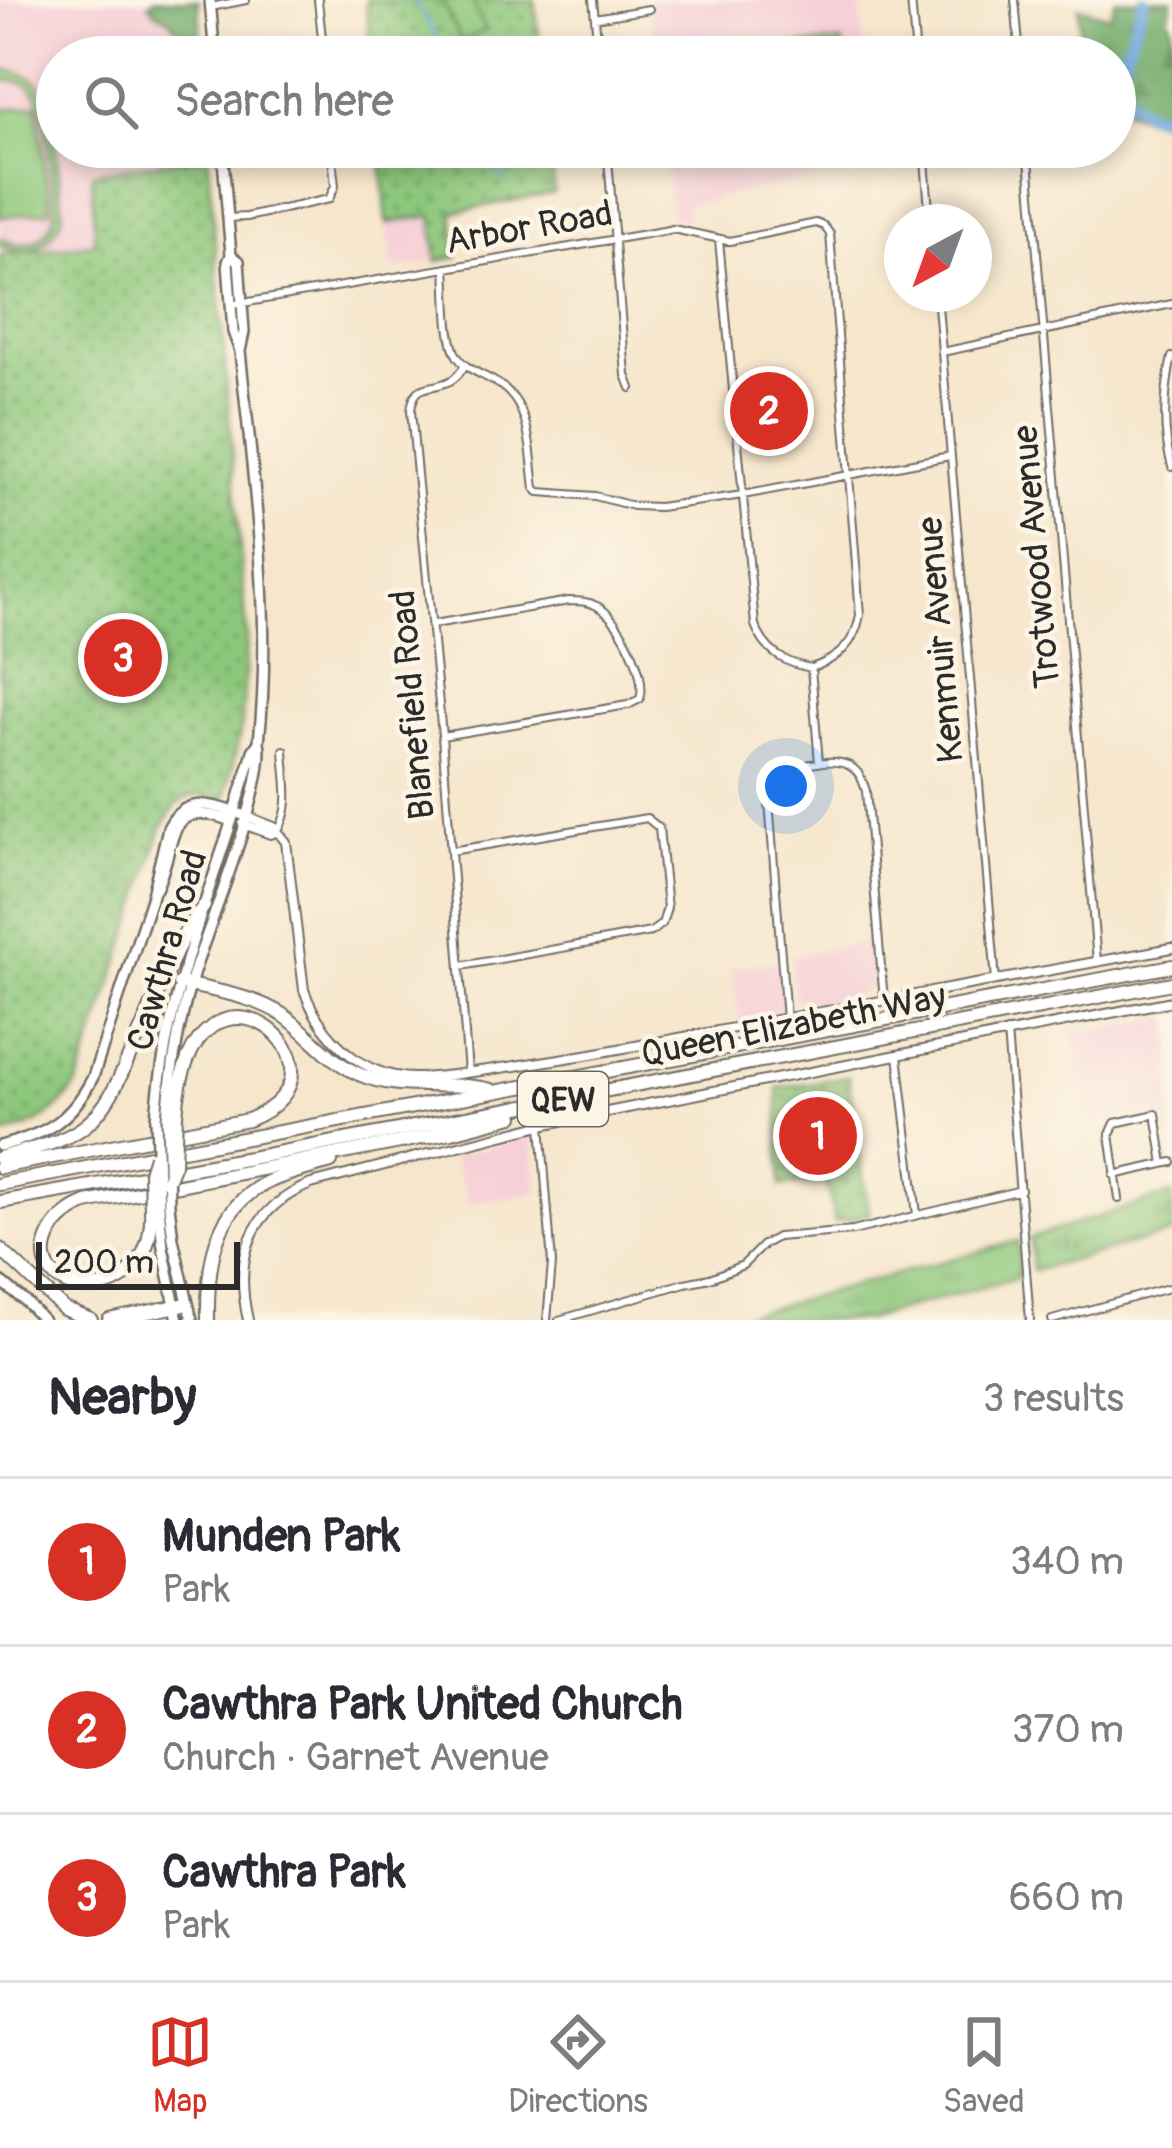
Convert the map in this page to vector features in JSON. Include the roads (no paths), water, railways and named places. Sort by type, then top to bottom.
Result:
[{"type":"highway","points":[[0,1158],[48,1146],[89,1124],[120,1075],[188,927],[204,906]]},
{"type":"highway","name":"Queen Elizabeth Way","points":[[0,1184],[1172,966]]},
{"type":"highway","name":"Queen Elizabeth Way","points":[[0,1202],[1172,983]]},
{"type":"highway","points":[[184,984],[272,1009],[362,1076],[388,1083],[498,1091]]},
{"type":"highway","points":[[0,1168],[248,1120],[261,1115],[274,1106],[289,1084],[292,1069],[289,1053],[270,1027],[240,1017],[207,1031],[194,1046],[166,1117],[174,1164],[167,1181]]},
{"type":"highway","points":[[95,1301],[65,1293],[47,1268],[48,1238],[74,1208],[452,1132],[603,1091]]},
{"type":"highway","points":[[208,1320],[209,1268],[221,1227],[231,1212],[266,1184],[384,1145]]},
{"type":"highway","points":[[131,1288],[149,1255],[160,1207],[150,1172],[155,1156]]},
{"type":"highway","points":[[0,1250],[64,1309],[91,1320]]},
{"type":"highway","points":[[109,1320],[180,1311]]},
{"type":"main road","points":[[210,3],[212,36]]},
{"type":"main road","name":"Cawthra Road","points":[[184,984],[259,742],[265,676],[240,351],[244,332],[236,304],[239,261],[231,255],[224,168]]},
{"type":"main road","points":[[0,1146],[51,1128],[86,1093],[152,899],[174,817],[194,804],[239,818]]},
{"type":"main road","name":"Cawthra Road","points":[[155,1156],[166,1117],[184,984],[204,906],[239,818]]},
{"type":"main road","points":[[167,1181],[160,1207],[173,1239],[180,1311],[192,1320]]},
{"type":"main road","points":[[0,1281],[44,1320]]},
{"type":"street","points":[[210,3],[246,0]]},
{"type":"street","points":[[319,0],[322,36]]},
{"type":"street","points":[[593,0],[596,36]]},
{"type":"street","points":[[911,0],[914,36]]},
{"type":"street","points":[[1015,0],[1018,36]]},
{"type":"street","points":[[595,18],[649,9]]},
{"type":"street","points":[[228,218],[328,199],[335,186],[334,168]]},
{"type":"street","points":[[609,168],[631,388]]},
{"type":"street","points":[[926,168],[929,204]]},
{"type":"street","name":"Trotwood Avenue","points":[[1030,168],[1096,962]]},
{"type":"street","name":"Arbor Road","points":[[236,304],[673,229],[730,241],[816,223],[830,234],[850,476]]},
{"type":"street","points":[[719,240],[753,614],[758,634],[780,658],[811,668],[842,652],[858,625],[850,476]]},
{"type":"street","points":[[446,268],[453,343],[465,366],[498,384],[520,406],[539,492],[659,507],[950,456]]},
{"type":"street","points":[[942,352],[1172,304]]},
{"type":"street","name":"Kenmuir Avenue","points":[[939,312],[996,981]]},
{"type":"street","points":[[1172,357],[1165,424],[1172,467]]},
{"type":"street","name":"Blanefield Road","points":[[465,366],[455,379],[419,390],[411,403],[468,1072]]},
{"type":"street","points":[[432,624],[587,602],[604,610],[620,630],[643,689],[640,700],[628,705],[442,736]]},
{"type":"street","points":[[811,668],[819,763]]},
{"type":"street","points":[[239,818],[271,834],[277,832],[287,807],[284,750]]},
{"type":"street","points":[[786,1019],[769,801],[775,784],[788,772],[819,763],[846,764],[864,784],[884,1001]]},
{"type":"street","points":[[451,851],[647,818],[659,828],[667,908],[662,924],[650,932],[461,965]]},
{"type":"street","points":[[277,832],[290,857],[304,990],[312,1013],[346,1052],[384,1072],[412,1078],[591,1054],[1172,948]]},
{"type":"street","points":[[248,1320],[241,1275],[246,1247],[262,1219],[284,1197],[324,1180],[542,1125],[1172,1001]]},
{"type":"street","points":[[1007,1032],[1030,1320]]},
{"type":"street","points":[[898,1055],[917,1215]]},
{"type":"street","points":[[1114,1175],[1168,1163],[1156,1114],[1120,1120],[1112,1126],[1110,1134],[1114,1175],[1118,1199]]},
{"type":"street","points":[[542,1125],[551,1264],[547,1320]]},
{"type":"street","points":[[560,1320],[723,1273],[743,1264],[777,1237],[853,1231],[1021,1190]]},
{"type":"street","points":[[1052,1320],[1172,1287]]},
{"type":"waterway","points":[[414,0],[434,36]]},
{"type":"waterway","points":[[1131,36],[1144,0]]},
{"type":"waterway","points":[[1136,105],[1172,120]]},
{"type":"waterway","points":[[495,168],[505,181]]},
{"type":"place","name":"Cawthra Park United Church","points":[[769,411]]},
{"type":"place","name":"Cawthra Park","points":[[123,658]]},
{"type":"place","name":"Munden Park","points":[[818,1136]]}]
